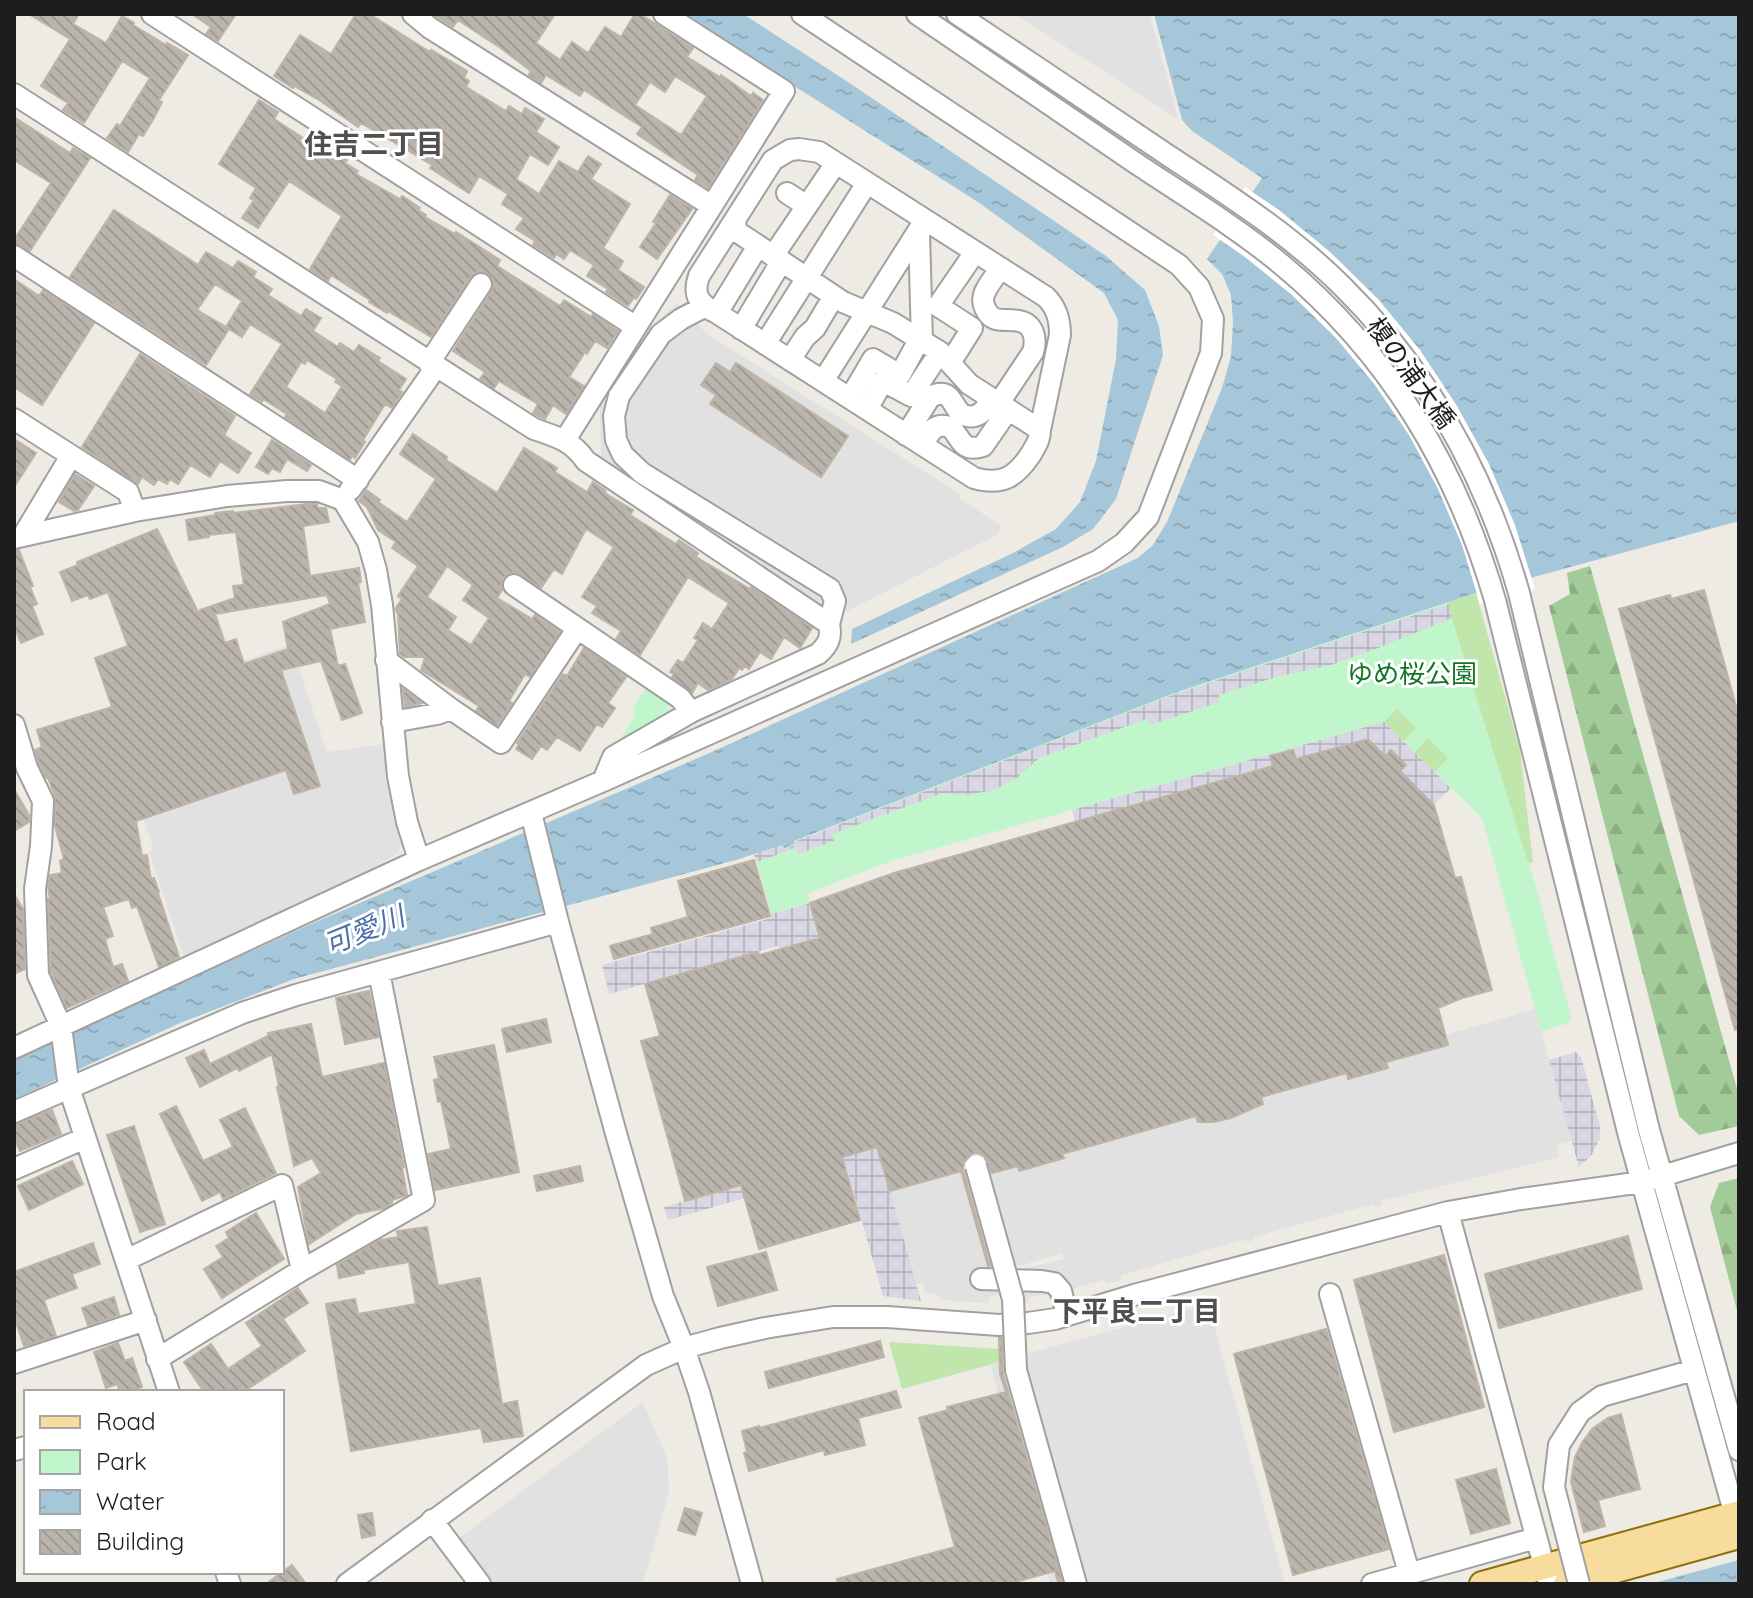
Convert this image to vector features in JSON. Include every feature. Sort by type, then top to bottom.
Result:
[{"type":"main road","points":[[1482,1584],[1547,1575],[1738,1523]]},
{"type":"main road","points":[[1566,1584],[1738,1523]]},
{"type":"street","points":[[152,14],[636,327]]},
{"type":"street","points":[[413,14],[430,28],[712,206]]},
{"type":"street","points":[[565,440],[784,91],[664,14]]},
{"type":"street","points":[[14,1048],[63,1034],[419,860],[532,818],[603,781],[1098,561],[1124,543],[1148,517],[1211,353],[1213,319],[1199,287],[1179,265],[802,14]]},
{"type":"street","name":"榎の浦大橋","points":[[917,14],[1279,263],[1326,304],[1368,351],[1406,401],[1430,440],[1477,540],[1495,600],[1625,1122],[1738,1523]]},
{"type":"street","name":"榎の浦大橋","points":[[957,14],[1236,200],[1295,243],[1365,310],[1407,360],[1443,414],[1475,471],[1500,531],[1519,593],[1649,1130],[1739,1450]]},
{"type":"street","points":[[14,94],[432,365],[534,429],[565,440],[579,450],[586,461],[829,624]]},
{"type":"street","points":[[809,149],[836,163],[922,226],[975,252],[1053,304],[1060,335],[1040,439],[1015,474],[995,481],[974,478],[710,310],[697,295],[697,282],[773,160],[781,154],[809,149]]},
{"type":"street","points":[[741,329],[771,255],[836,163]]},
{"type":"street","points":[[765,344],[867,183]]},
{"type":"street","points":[[787,193],[807,206]]},
{"type":"street","points":[[735,220],[736,231],[843,302],[893,323],[945,358],[969,384],[1040,430]]},
{"type":"street","points":[[823,381],[922,226]]},
{"type":"street","points":[[858,404],[873,359],[900,375],[920,341],[922,226]]},
{"type":"street","points":[[858,404],[883,381],[911,396],[972,328],[938,306],[975,252]]},
{"type":"street","points":[[603,781],[613,757],[691,712],[818,654],[827,646],[831,634],[829,624],[835,601],[830,589],[642,473],[623,455],[616,440],[614,416],[619,396],[661,334],[681,319],[710,310],[728,284],[771,255]]},
{"type":"street","points":[[14,256],[358,480]]},
{"type":"street","points":[[915,440],[940,425],[946,425],[967,447],[983,446],[999,404],[1033,352],[1033,331],[1028,326],[1016,320],[993,319],[984,306],[985,291],[1001,268]]},
{"type":"street","points":[[343,500],[481,284]]},
{"type":"street","points":[[790,360],[815,328],[834,296]]},
{"type":"street","points":[[915,440],[933,395],[949,396],[961,414],[971,417],[999,404]]},
{"type":"street","points":[[14,419],[128,492],[135,511]]},
{"type":"street","points":[[19,537],[71,456]]},
{"type":"street","points":[[19,537],[135,511],[227,496],[319,491],[343,500],[368,542],[372,556],[382,605],[398,776],[407,822],[419,860]]},
{"type":"street","points":[[514,585],[680,698],[691,712]]},
{"type":"street","points":[[386,660],[501,743],[577,629]]},
{"type":"street","points":[[392,722],[451,709]]},
{"type":"street","points":[[14,725],[27,768],[43,801],[35,889],[38,975],[63,1034],[69,1085],[168,1390]]},
{"type":"street","points":[[532,818],[556,917],[663,1296],[703,1407],[752,1584]]},
{"type":"street","points":[[14,1112],[69,1085],[242,1013],[556,917]]},
{"type":"street","points":[[157,1359],[424,1200],[379,972]]},
{"type":"street","points":[[14,1169],[85,1138]]},
{"type":"street","points":[[347,1584],[646,1365],[684,1348],[765,1328],[833,1317],[887,1317],[999,1325],[1028,1323],[1448,1212],[1642,1182],[1739,1153]]},
{"type":"street","points":[[971,1168],[1013,1299],[1016,1370],[1069,1581]]},
{"type":"street","points":[[126,1260],[282,1185],[302,1270]]},
{"type":"street","points":[[1448,1212],[1547,1575]]},
{"type":"street","points":[[981,1279],[1054,1283],[1061,1291],[1067,1315]]},
{"type":"street","points":[[1330,1294],[1409,1573]]},
{"type":"street","points":[[14,1363],[146,1320]]},
{"type":"street","points":[[1579,1584],[1554,1487],[1559,1445],[1580,1412],[1602,1396],[1694,1370]]},
{"type":"street","points":[[432,1520],[480,1584]]},
{"type":"street","points":[[1372,1584],[1536,1538]]},
{"type":"green space","points":[[1590,566],[1739,1096],[1739,1126],[1699,1135],[1679,1116],[1549,606],[1570,594],[1567,573]]},
{"type":"green space","points":[[1476,593],[1520,750],[1533,862],[1528,863],[1447,603]]},
{"type":"green space","name":"ゆめ桜公園","points":[[1447,603],[1536,887],[1571,1016],[1569,1023],[1541,1031],[1482,818],[1384,722],[891,861],[808,893],[810,903],[771,914],[754,854],[808,836],[1177,692]]},
{"type":"green space","points":[[651,689],[668,701],[669,715],[623,740],[621,737],[635,717],[633,707],[644,691]]},
{"type":"green space","points":[[1397,709],[1416,728],[1404,741],[1384,722]]},
{"type":"green space","points":[[1428,738],[1448,758],[1435,772],[1415,752]]},
{"type":"green space","points":[[1739,1178],[1739,1318],[1710,1207],[1719,1183]]},
{"type":"green space","points":[[889,1342],[1000,1349],[1003,1361],[902,1389]]},
{"type":"shaded area","points":[[1015,14],[1150,14],[1178,119]]},
{"type":"shaded area","points":[[677,303],[707,334],[960,494],[959,498],[1000,525],[999,534],[837,616],[601,463],[600,405],[648,329]]},
{"type":"shaded area","points":[[1448,604],[1452,618],[1331,665],[1276,677],[1219,695],[1220,702],[1150,725],[1147,719],[1039,758],[1018,777],[994,790],[966,795],[943,793],[832,834],[834,841],[798,854],[795,848],[757,862],[754,854],[782,845],[784,848],[795,845],[794,842],[1178,693]]},
{"type":"shaded area","points":[[286,646],[293,669],[299,668],[327,752],[385,744],[402,843],[398,853],[348,883],[185,960],[149,852],[153,848],[107,707]]},
{"type":"shaded area","points":[[1384,722],[1451,788],[1434,805],[1400,771],[1406,765],[1392,751],[1385,756],[1368,739],[1296,759],[1292,750],[1270,756],[1273,766],[1075,822],[1072,810]]},
{"type":"shaded area","points":[[810,903],[820,938],[780,950],[778,946],[609,994],[602,965],[771,918],[771,914]]},
{"type":"shaded area","points":[[1535,1009],[1572,1141],[1556,1145],[1559,1157],[1381,1201],[1382,1205],[1375,1207],[1373,1204],[1254,1237],[1251,1241],[1246,1242],[1245,1239],[1122,1275],[1121,1280],[1106,1284],[1104,1280],[1074,1288],[1074,1293],[1048,1299],[1047,1295],[1028,1297],[1029,1302],[1021,1303],[1020,1298],[994,1295],[990,1296],[988,1303],[940,1300],[939,1295],[925,1293],[923,1283],[916,1284],[890,1191],[981,1165],[985,1175],[1018,1166],[1020,1171],[1063,1159],[1062,1154],[1196,1116],[1198,1122],[1231,1118],[1263,1104],[1261,1097],[1347,1074],[1349,1079],[1387,1068],[1386,1062],[1447,1045],[1445,1035]],"holes":[[[1062,1253],[1064,1259],[1013,1271],[1013,1268]]]},
{"type":"shaded area","points":[[1576,1052],[1581,1057],[1600,1127],[1600,1138],[1591,1156],[1579,1167],[1549,1060]]},
{"type":"shaded area","points":[[878,1147],[921,1301],[883,1296],[847,1169],[668,1220],[664,1207]]},
{"type":"shaded area","points":[[1208,1304],[1285,1584],[1050,1584],[990,1364]]},
{"type":"shaded area","points":[[643,1402],[667,1458],[669,1493],[643,1584],[486,1584],[455,1541]]},
{"type":"water","points":[[680,14],[743,14],[1106,256],[1145,290],[1159,326],[1163,355],[1116,499],[1093,529],[1063,547],[851,644],[852,629],[1013,553],[1056,529],[1080,502],[1096,461],[1116,359],[1118,320],[1104,293],[978,202]]},
{"type":"water","name":"可愛川","points":[[1154,14],[1739,14],[1739,521],[1476,593],[1177,692],[794,841],[794,844],[784,848],[782,845],[294,979],[180,1023],[14,1099],[14,1059],[311,924],[705,755],[1138,558],[1153,545],[1167,522],[1222,388],[1231,356],[1231,295],[1222,274],[1207,259],[1262,178],[1192,131],[1182,120]]},
{"type":"water","points":[[1739,1560],[1739,1584],[1650,1584]]},
{"type":"pier","points":[[1245,187],[1330,252],[1378,299],[1420,350],[1457,406],[1489,464],[1515,525],[1535,589],[1480,604],[1462,545],[1438,489],[1409,435],[1375,385],[1336,338],[1292,295],[1213,235]]},
{"type":"building","points":[[29,14],[79,14],[73,24],[106,43],[122,16],[166,45],[188,55],[159,100],[162,102],[143,136],[139,134],[128,152],[107,138],[117,124],[120,126],[150,78],[122,61],[84,123],[63,110],[68,103],[41,86],[70,39]]},
{"type":"building","points":[[192,14],[236,14],[218,41],[206,34],[211,27]]},
{"type":"building","points":[[356,14],[369,14],[467,71],[464,78],[469,81],[466,87],[506,111],[509,106],[522,114],[525,108],[544,119],[536,132],[559,147],[548,165],[530,154],[516,179],[539,194],[559,161],[578,172],[588,156],[601,164],[591,179],[630,204],[603,248],[623,261],[618,270],[644,287],[636,299],[634,297],[628,306],[606,292],[608,289],[587,276],[594,265],[570,250],[564,259],[556,254],[554,258],[533,245],[535,241],[516,229],[524,218],[502,204],[508,194],[479,176],[469,193],[402,147],[361,123],[358,127],[319,100],[274,76],[300,35],[331,54]]},
{"type":"building","points":[[433,14],[555,14],[536,43],[560,60],[572,42],[588,53],[605,27],[621,37],[635,14],[640,14],[693,48],[687,57],[751,96],[753,93],[763,100],[708,188],[695,180],[698,175],[637,134],[642,127],[584,90],[580,96],[546,75],[541,83],[529,75],[531,71],[458,20],[453,27]],"holes":[[[675,76],[707,96],[681,135],[635,105],[650,82],[665,92]]]},
{"type":"building","points":[[259,100],[278,112],[274,119],[329,155],[332,150],[358,171],[356,174],[400,199],[402,196],[420,208],[418,210],[425,217],[456,232],[500,260],[497,266],[560,306],[564,300],[618,331],[607,348],[595,341],[569,377],[584,386],[566,414],[553,405],[545,419],[540,417],[533,413],[538,404],[499,381],[494,388],[480,379],[485,372],[453,351],[492,290],[493,279],[487,273],[476,272],[471,276],[431,337],[369,302],[331,275],[328,281],[310,269],[342,216],[289,181],[258,228],[242,218],[254,200],[250,198],[256,188],[219,164]]},
{"type":"building","points":[[14,117],[70,153],[73,148],[90,158],[30,251],[14,243],[14,240],[51,183],[14,160]]},
{"type":"building","points":[[670,195],[692,209],[657,259],[640,247]]},
{"type":"building","points":[[114,210],[198,265],[206,252],[233,268],[238,261],[256,272],[253,277],[272,289],[268,295],[301,316],[306,309],[321,318],[313,331],[338,347],[340,343],[354,352],[359,345],[406,379],[399,390],[402,392],[392,408],[385,404],[355,458],[352,456],[350,460],[285,417],[287,414],[250,394],[282,344],[250,324],[242,337],[229,329],[206,365],[70,277]],"holes":[[[215,284],[242,301],[226,327],[197,310]],[[307,360],[337,379],[335,382],[342,386],[325,413],[286,387],[301,362],[305,364]]]},
{"type":"building","points":[[14,279],[39,296],[43,290],[94,323],[42,405],[14,387]]},
{"type":"building","points":[[140,354],[235,416],[224,435],[251,453],[238,473],[220,461],[210,477],[190,465],[178,484],[170,479],[167,484],[158,479],[154,485],[142,477],[138,484],[82,447]]},
{"type":"building","points":[[716,363],[730,372],[736,363],[848,436],[821,477],[710,404],[716,395],[701,385]]},
{"type":"building","points":[[413,434],[497,493],[524,448],[557,468],[555,472],[587,492],[593,482],[633,510],[630,515],[676,544],[679,540],[698,553],[696,557],[751,587],[812,628],[800,648],[784,637],[771,659],[760,652],[749,669],[745,666],[742,670],[739,668],[732,679],[708,690],[698,683],[692,693],[670,672],[678,660],[683,663],[698,640],[694,638],[703,623],[712,629],[729,603],[688,577],[640,655],[616,639],[621,631],[592,613],[597,606],[582,597],[614,547],[586,529],[562,574],[554,569],[541,588],[516,572],[503,578],[502,590],[497,598],[532,619],[535,615],[560,632],[530,677],[525,674],[509,701],[512,703],[497,725],[476,711],[479,706],[421,670],[425,657],[404,657],[400,654],[398,614],[395,609],[402,599],[398,596],[418,566],[392,548],[396,542],[378,530],[367,507],[359,501],[366,490],[407,522],[436,479],[400,454]],"holes":[[[447,566],[473,585],[463,600],[489,618],[471,645],[448,630],[456,617],[427,597]]]},
{"type":"building","points":[[14,439],[36,453],[14,487]]},
{"type":"building","points":[[272,440],[311,465],[307,471],[287,459],[280,472],[272,468],[268,474],[256,467]]},
{"type":"building","points":[[75,474],[94,486],[78,510],[74,511],[59,502]]},
{"type":"building","points":[[307,504],[326,508],[329,522],[303,526],[310,576],[359,568],[361,582],[358,583],[365,622],[330,629],[338,666],[345,664],[362,713],[342,720],[321,661],[281,670],[320,786],[294,794],[286,770],[136,821],[142,856],[147,855],[151,879],[154,878],[179,957],[159,967],[137,906],[132,908],[129,899],[103,907],[113,936],[105,939],[113,967],[122,964],[128,981],[67,1008],[51,972],[48,899],[50,875],[62,873],[60,861],[64,859],[55,826],[55,796],[35,750],[42,747],[37,730],[112,707],[95,658],[128,646],[108,592],[90,599],[88,595],[72,601],[60,572],[157,529],[200,616],[200,610],[235,598],[233,586],[244,585],[236,532],[189,540],[186,520],[215,513]],"holes":[[[327,595],[330,604],[283,622],[288,649],[244,664],[236,639],[225,643],[215,614]]]},
{"type":"building","points":[[19,550],[33,586],[30,587],[37,604],[32,606],[43,634],[21,643],[14,626],[14,551]]},
{"type":"building","points":[[1704,590],[1739,717],[1739,1029],[1735,1030],[1619,609],[1670,595],[1671,599]]},
{"type":"building","points":[[584,648],[626,677],[608,703],[615,708],[602,727],[597,724],[580,751],[557,737],[547,750],[541,746],[532,759],[516,749],[517,743]]},
{"type":"building","points":[[403,689],[422,703],[405,707]]},
{"type":"building","points":[[1369,740],[1385,756],[1391,750],[1406,765],[1400,771],[1434,805],[1455,878],[1461,877],[1492,990],[1438,1008],[1448,1045],[1386,1062],[1388,1068],[1348,1079],[1347,1073],[1261,1097],[1263,1104],[1231,1118],[1198,1122],[1196,1116],[1062,1154],[1064,1158],[1019,1171],[1018,1166],[992,1173],[984,1156],[972,1154],[964,1162],[963,1169],[990,1266],[961,1171],[890,1191],[877,1147],[842,1157],[860,1220],[759,1249],[741,1185],[685,1201],[641,1041],[660,1036],[645,984],[820,938],[810,903],[894,873],[1273,766],[1270,756],[1293,750],[1296,759]]},
{"type":"building","points":[[14,789],[29,815],[29,822],[14,831]]},
{"type":"building","points":[[754,860],[770,916],[614,959],[610,946],[653,934],[651,928],[688,917],[678,881]]},
{"type":"building","points":[[14,894],[23,909],[25,969],[14,974]]},
{"type":"building","points":[[369,991],[379,1037],[345,1044],[336,998]]},
{"type":"building","points":[[546,1019],[551,1042],[507,1052],[502,1029]]},
{"type":"building","points":[[311,1024],[322,1077],[384,1063],[407,1195],[392,1200],[385,1208],[356,1214],[309,1244],[298,1187],[321,1173],[312,1158],[294,1166],[272,1054],[200,1087],[186,1058],[204,1050],[210,1064],[268,1036],[268,1033]]},
{"type":"building","points":[[494,1045],[519,1172],[435,1190],[428,1154],[451,1149],[441,1101],[438,1102],[434,1080],[439,1078],[434,1057]]},
{"type":"building","points":[[176,1106],[203,1161],[233,1147],[220,1120],[245,1108],[276,1173],[223,1199],[220,1192],[202,1201],[160,1114]]},
{"type":"building","points":[[52,1110],[61,1134],[20,1151],[14,1138],[14,1125]]},
{"type":"building","points":[[134,1126],[165,1224],[140,1232],[107,1135]]},
{"type":"building","points":[[72,1161],[83,1184],[29,1210],[18,1186]]},
{"type":"building","points":[[580,1166],[583,1181],[537,1191],[534,1176]]},
{"type":"building","points":[[256,1213],[284,1259],[222,1298],[204,1269],[223,1257],[216,1246],[229,1238],[226,1232]]},
{"type":"building","points":[[427,1227],[438,1286],[480,1278],[502,1404],[517,1401],[523,1436],[484,1442],[481,1428],[351,1451],[326,1304],[355,1299],[358,1314],[416,1304],[409,1262],[363,1270],[364,1273],[339,1278],[337,1265],[380,1240],[398,1237],[397,1231]]},
{"type":"building","points":[[1628,1236],[1642,1289],[1499,1328],[1485,1274]]},
{"type":"building","points":[[93,1243],[100,1264],[72,1274],[77,1288],[44,1300],[56,1336],[24,1346],[14,1316],[14,1272]]},
{"type":"building","points":[[766,1252],[777,1290],[718,1306],[707,1267]]},
{"type":"building","points":[[1444,1255],[1484,1407],[1394,1432],[1354,1280]]},
{"type":"building","points":[[298,1288],[308,1303],[283,1319],[305,1351],[246,1390],[203,1390],[184,1362],[211,1344],[228,1369],[262,1346],[246,1323]]},
{"type":"building","points":[[114,1297],[119,1315],[88,1325],[82,1308]]},
{"type":"building","points":[[1326,1329],[1389,1549],[1293,1575],[1234,1354]]},
{"type":"building","points":[[999,1338],[1002,1338],[1003,1374],[1062,1581],[1058,1582],[1055,1571],[1008,1584],[838,1584],[837,1579],[955,1547],[919,1418],[948,1410],[947,1407],[1006,1392],[1000,1374]]},
{"type":"building","points":[[880,1341],[884,1357],[769,1388],[765,1372]]},
{"type":"building","points":[[118,1343],[125,1361],[132,1358],[142,1387],[119,1390],[117,1384],[106,1388],[94,1352]]},
{"type":"building","points":[[896,1391],[901,1407],[858,1418],[865,1445],[825,1455],[824,1450],[749,1471],[742,1431]]},
{"type":"building","points":[[1621,1414],[1640,1489],[1598,1500],[1605,1526],[1584,1532],[1571,1482],[1575,1457],[1592,1429],[1608,1418]]},
{"type":"building","points":[[1496,1469],[1510,1523],[1471,1534],[1456,1480]]},
{"type":"building","points":[[685,1508],[702,1513],[695,1535],[678,1530]]},
{"type":"building","points":[[372,1513],[375,1535],[362,1538],[358,1515]]},
{"type":"building","points":[[292,1565],[306,1584],[266,1584],[284,1574]]},
{"type":"district","name":"住吉二丁目","points":[[374,144]]},
{"type":"district","name":"下平良二丁目","points":[[1137,1311]]}]
